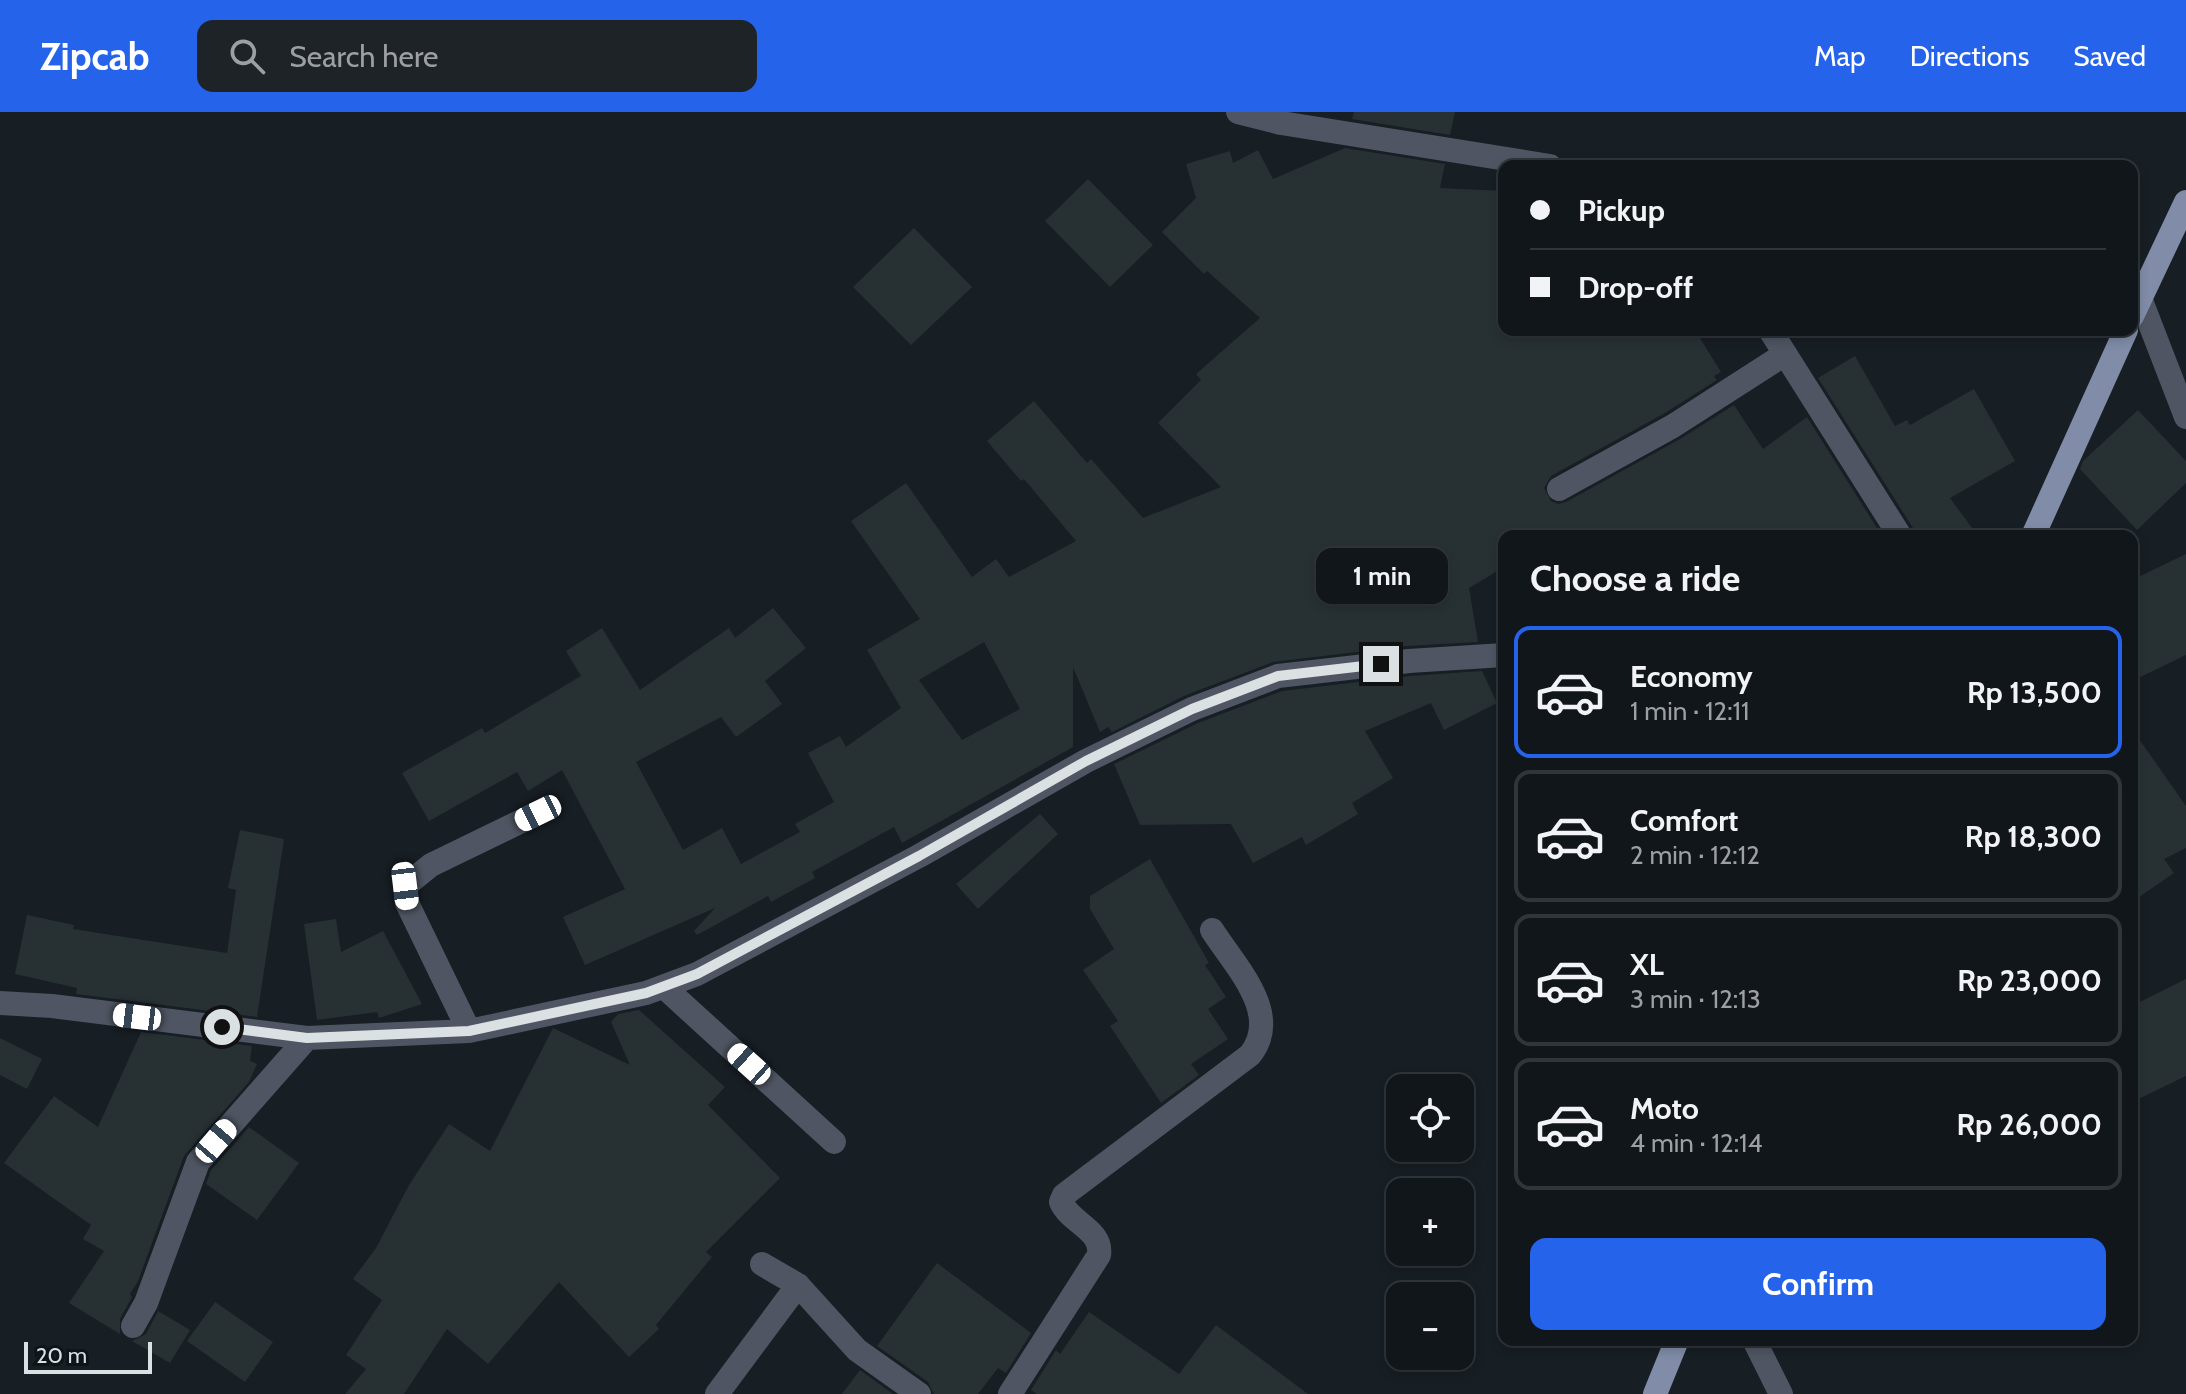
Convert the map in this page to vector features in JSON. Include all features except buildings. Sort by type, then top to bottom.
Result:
[{"type":"main road","points":[[2138,303],[2186,202]]},
{"type":"main road","points":[[2036,530],[2123,336]]},
{"type":"main road","points":[[1655,1394],[1675,1346]]},
{"type":"street","points":[[1238,112],[1281,123],[1512,160]]},
{"type":"street","points":[[2138,311],[2186,417]]},
{"type":"street","points":[[1774,336],[1896,530]]},
{"type":"street","points":[[1559,489],[1673,426],[1785,354]]},
{"type":"street","points":[[0,1003],[52,1006],[307,1038],[469,1031],[664,987],[697,974],[919,856],[1086,761],[1192,709],[1278,676],[1409,661],[1498,655]]},
{"type":"street","points":[[469,1031],[407,903],[405,886],[431,865],[538,813]]},
{"type":"street","points":[[1010,1394],[1099,1255],[1100,1246],[1094,1235],[1064,1209],[1061,1202],[1064,1195],[1250,1055],[1259,1044],[1263,1030],[1262,1011],[1212,930]]},
{"type":"street","points":[[664,987],[834,1142]]},
{"type":"street","points":[[133,1326],[146,1303],[198,1162],[307,1038]]},
{"type":"street","points":[[762,1264],[798,1285],[857,1350],[919,1394]]},
{"type":"street","points":[[717,1394],[798,1285]]},
{"type":"street","points":[[1757,1346],[1781,1394]]},
{"type":"route","points":[[222,1027],[307,1038],[469,1031],[646,993],[697,974],[919,856],[1086,761],[1192,709],[1278,676],[1381,664]]}]
